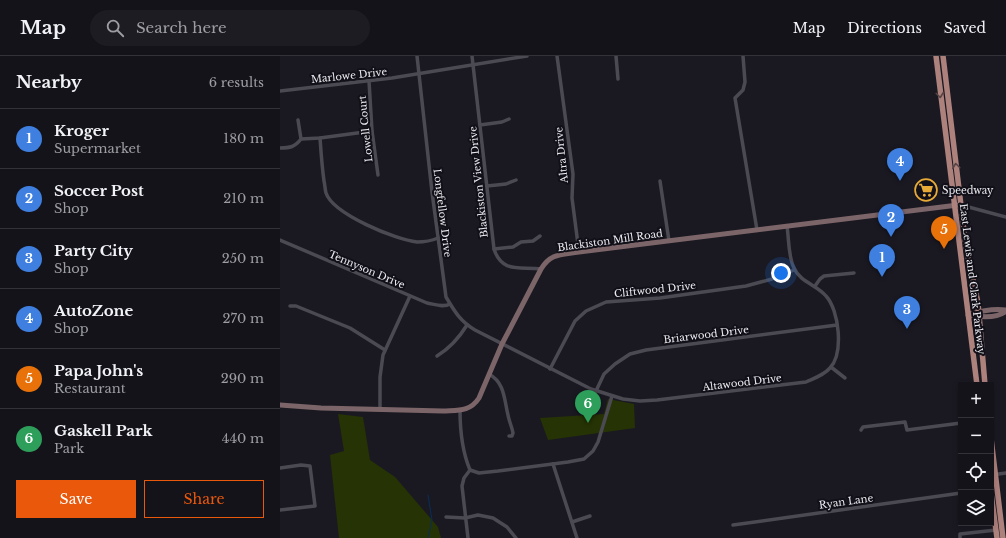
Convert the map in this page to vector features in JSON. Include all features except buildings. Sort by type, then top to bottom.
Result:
[{"type":"main road","name":"East Lewis and Clark Parkway","points":[[936,56],[976,382]]},
{"type":"main road","name":"East Lewis and Clark Parkway","points":[[943,56],[966,247],[974,280],[985,382]]},
{"type":"main road","name":"Blackiston Mill Road","points":[[280,405],[320,408],[467,409],[476,403],[502,344],[541,269],[545,262],[551,258],[579,252],[961,205]]},
{"type":"main road","points":[[968,315],[1002,315],[1006,310]]},
{"type":"main road","points":[[994,488],[1003,538]]},
{"type":"main road","points":[[994,515],[997,538]]},
{"type":"street","name":"Longfellow Drive","points":[[417,56],[446,297],[454,312],[467,325],[502,344]]},
{"type":"street","name":"Blackiston View Drive","points":[[472,56],[496,256],[507,267],[516,269],[541,269]]},
{"type":"street","name":"Marlowe Drive","points":[[280,90],[369,81],[527,56]]},
{"type":"street","name":"Altra Drive","points":[[557,56],[573,174],[572,198],[579,252]]},
{"type":"street","points":[[616,56],[618,80]]},
{"type":"street","points":[[743,56],[745,82],[742,90],[735,98],[737,118],[757,230]]},
{"type":"street","name":"Lowell Court","points":[[369,81],[372,131],[378,175]]},
{"type":"street","points":[[480,125],[502,122],[509,119]]},
{"type":"street","points":[[280,148],[291,148],[301,139],[298,120]]},
{"type":"street","points":[[301,139],[372,131]]},
{"type":"street","points":[[320,138],[326,194],[333,203],[352,217],[382,233],[399,239],[418,242],[430,241],[438,238]]},
{"type":"street","points":[[487,186],[506,184],[516,180]]},
{"type":"street","points":[[660,180],[668,241]]},
{"type":"street","points":[[961,205],[1006,218]]},
{"type":"street","points":[[787,226],[794,270],[803,280],[815,286],[830,300],[835,314],[839,343],[831,368],[846,378]]},
{"type":"street","points":[[494,249],[513,247],[521,242],[533,241],[540,236]]},
{"type":"street","name":"Tennyson Drive","points":[[280,240],[427,303],[441,306],[450,304]]},
{"type":"street","name":"Cliftwood Drive","points":[[550,369],[575,321],[586,311],[606,302],[660,298],[746,286],[772,279],[794,270]]},
{"type":"street","points":[[815,286],[824,276],[854,273]]},
{"type":"street","points":[[380,409],[381,363],[385,350],[410,296]]},
{"type":"street","points":[[290,306],[296,306],[350,328],[385,350]]},
{"type":"street","points":[[437,356],[447,350],[458,339],[467,325]]},
{"type":"street","name":"Briarwood Drive","points":[[596,391],[604,374],[615,364],[630,354],[646,350],[837,326]]},
{"type":"street","name":"Altawood Drive","points":[[502,344],[596,391],[623,399],[640,401],[806,382],[822,375],[831,368]]},
{"type":"street","points":[[489,374],[498,381],[504,393],[508,415],[514,433],[512,436],[509,436]]},
{"type":"street","points":[[460,410],[460,424],[465,458],[470,470],[479,473],[584,459],[593,451],[601,433],[612,396]]},
{"type":"street","points":[[861,430],[862,427],[905,422],[906,430],[958,424]]},
{"type":"street","points":[[553,464],[577,538]]},
{"type":"street","points":[[280,468],[301,465],[310,466],[315,506],[280,510]]},
{"type":"street","points":[[468,538],[462,486],[464,478],[470,470]]},
{"type":"street","points":[[994,475],[1006,473]]},
{"type":"street","name":"Ryan Lane","points":[[733,525],[958,493]]},
{"type":"street","points":[[446,517],[465,518],[478,515],[492,518],[507,527],[516,538]]},
{"type":"street","points":[[572,522],[590,516]]},
{"type":"street","points":[[960,538],[960,534],[996,530]]},
{"type":"green space","points":[[608,399],[634,404],[635,428],[548,440],[540,418],[604,414]]},
{"type":"green space","points":[[338,414],[363,417],[370,460],[395,477],[438,527],[441,538],[339,538],[330,455],[344,451]]},
{"type":"waterway","points":[[428,495],[432,520],[428,538]]},
{"type":"place","name":"AutoZone","points":[[900,181]]},
{"type":"place","name":"Speedway","points":[[926,190]]},
{"type":"place","name":"Soccer Post","points":[[891,237]]},
{"type":"place","name":"Papa John's","points":[[944,249]]},
{"type":"place","name":"Kroger","points":[[882,277]]},
{"type":"place","name":"Party City","points":[[907,329]]},
{"type":"place","name":"Gaskell Park","points":[[588,423]]}]
